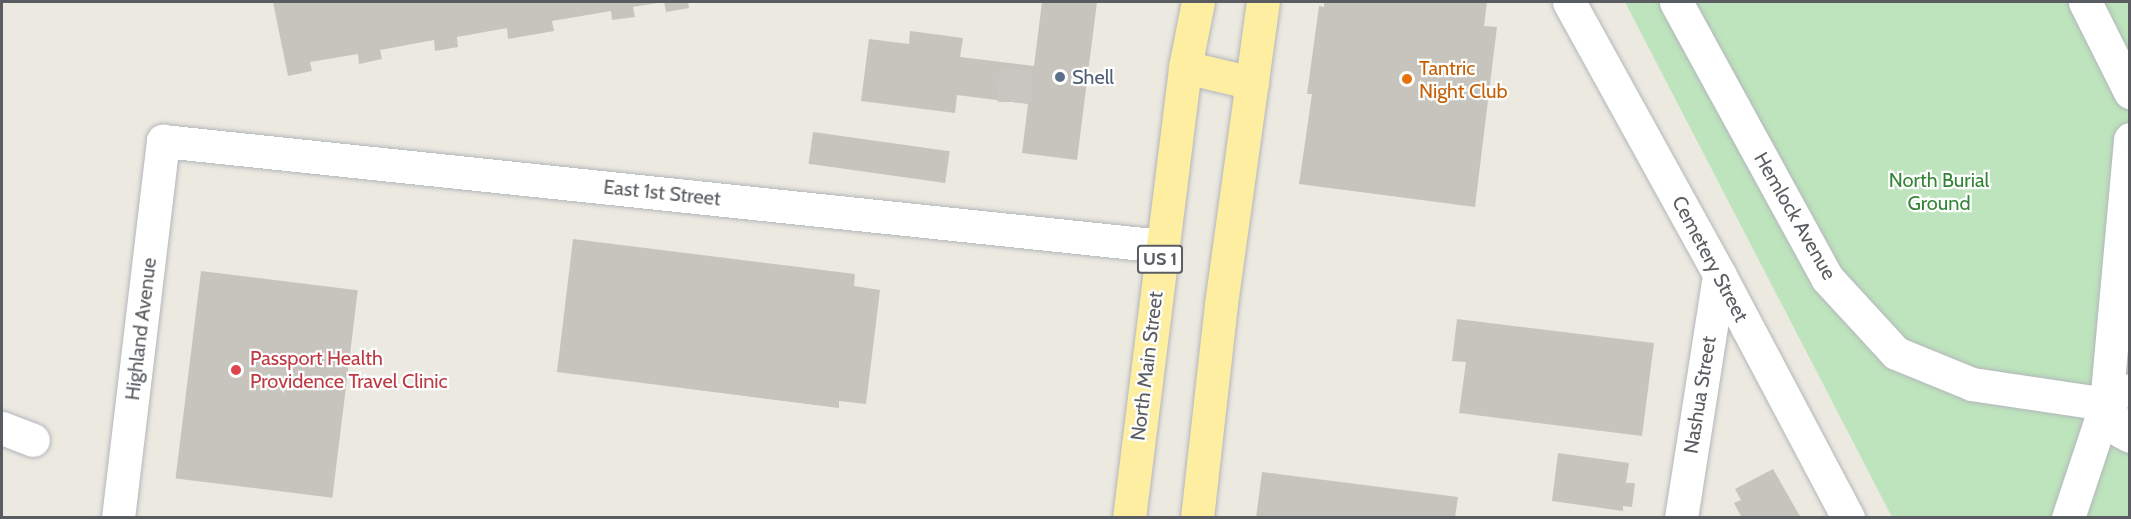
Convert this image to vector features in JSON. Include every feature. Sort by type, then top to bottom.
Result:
[{"type":"main road","name":"North Main Street","points":[[1129,518],[1185,67],[1198,2]]},
{"type":"main road","points":[[1197,518],[1221,304],[1263,2]]},
{"type":"main road","points":[[1185,67],[1252,82]]},
{"type":"street","name":"Cemetery Street","points":[[1569,2],[1719,273],[1848,518]]},
{"type":"street","name":"Hemlock Avenue","points":[[1676,2],[1827,278],[1896,353],[1972,384],[2118,394]]},
{"type":"street","points":[[2085,2],[2130,92]]},
{"type":"street","points":[[2130,139],[2118,394],[2121,431],[2130,436]]},
{"type":"street","name":"East 1st Street","points":[[163,141],[1162,246]]},
{"type":"street","name":"Highland Avenue","points":[[118,518],[163,141]]},
{"type":"street","name":"Nashua Street","points":[[1681,518],[1719,273]]},
{"type":"street","points":[[2068,518],[2118,394]]},
{"type":"street","points":[[2,428],[33,440]]},
{"type":"green space","name":"North Burial Ground","points":[[1625,2],[2129,2],[2129,517],[1892,517]]},
{"type":"building","points":[[273,2],[657,3],[633,7],[635,17],[612,20],[611,11],[552,21],[554,31],[508,39],[507,28],[457,37],[458,47],[435,51],[434,40],[380,50],[382,59],[359,64],[358,54],[310,62],[312,71],[288,76]]},
{"type":"building","points":[[664,2],[688,2],[689,8],[666,12]]},
{"type":"building","points":[[1042,2],[1097,2],[1077,160],[1022,153],[1028,104],[957,95],[955,113],[861,101],[869,39],[909,44],[910,31],[963,38],[960,57],[1034,66]]},
{"type":"building","points":[[1324,2],[1487,2],[1484,26],[1497,27],[1475,207],[1299,184],[1312,94],[1307,94],[1319,6],[1324,7]]},
{"type":"building","points":[[813,132],[950,151],[945,183],[809,164]]},
{"type":"building","points":[[573,239],[855,274],[854,286],[880,290],[866,404],[839,401],[839,408],[557,372]]},
{"type":"building","points":[[201,271],[358,290],[332,498],[176,478]]},
{"type":"building","points":[[1457,319],[1654,343],[1642,436],[1459,413],[1466,362],[1452,361]]},
{"type":"building","points":[[1558,453],[1629,463],[1626,483],[1635,483],[1632,507],[1623,506],[1623,511],[1552,501]]},
{"type":"building","points":[[1773,469],[1801,518],[1742,518],[1734,503],[1741,500],[1735,489]]},
{"type":"building","points":[[1262,472],[1458,497],[1455,518],[1256,518]]},
{"type":"tunnel","points":[[1014,102],[1016,63]]},
{"type":"place","name":"Shell","points":[[1060,77]]},
{"type":"place","name":"Tantric Night Club","points":[[1407,79]]},
{"type":"place","name":"Passport Health Providence Travel Clinic","points":[[236,370]]}]
